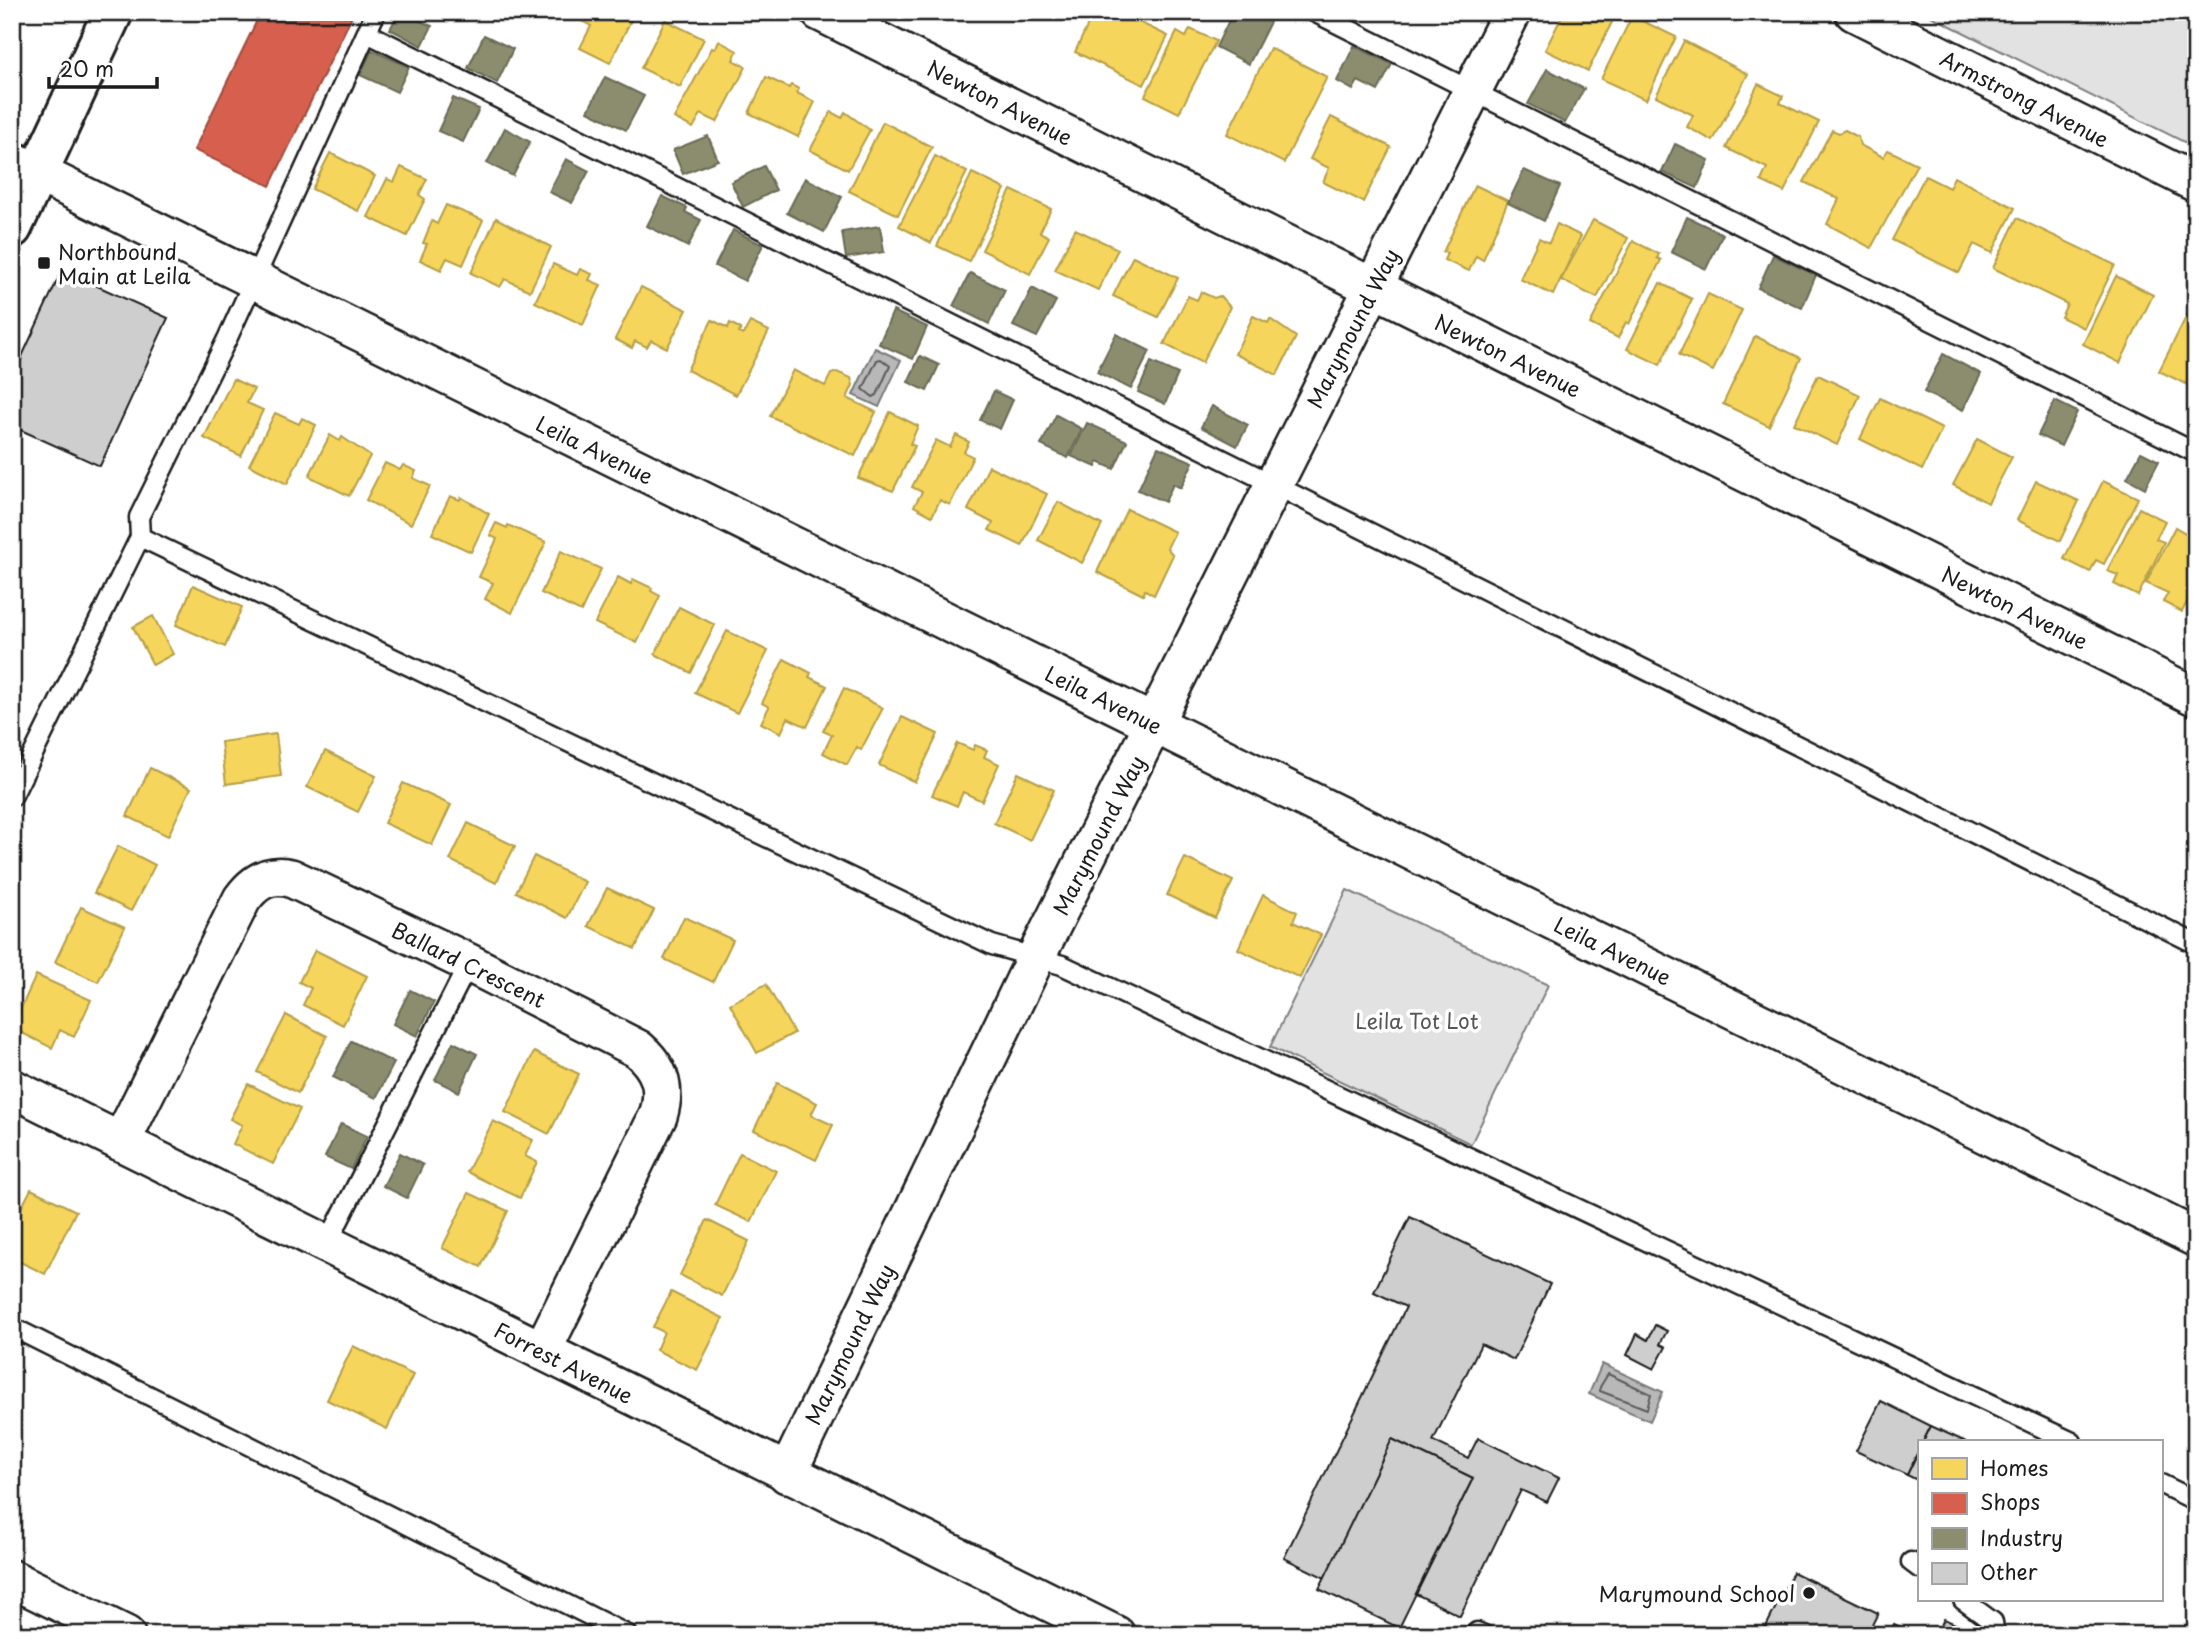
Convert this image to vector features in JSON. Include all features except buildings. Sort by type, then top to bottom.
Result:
[{"type":"main road","points":[[12,229],[25,167],[113,12]]},
{"type":"street","name":"Newton Avenue","points":[[820,12],[2196,697]]},
{"type":"street","name":"Marymound Way","points":[[787,1474],[1035,959],[1511,12]]},
{"type":"street","name":"Armstrong Avenue","points":[[1854,12],[2196,183]]},
{"type":"street","name":"Leila Avenue","points":[[25,167],[2196,1238]]},
{"type":"street","name":"Ballard Crescent","points":[[121,1142],[242,899],[258,882],[269,877],[290,878],[469,963],[638,1049],[651,1061],[661,1081],[662,1103],[659,1116],[541,1351]]},
{"type":"street","name":"Forrest Avenue","points":[[12,1088],[1115,1635]]},
{"type":"street","points":[[12,1578],[126,1635]]},
{"type":"lane","points":[[12,797],[140,537],[139,517],[376,12]]},
{"type":"lane","points":[[1314,12],[2196,453]]},
{"type":"lane","points":[[367,33],[2196,944]]},
{"type":"lane","points":[[140,537],[992,945],[1062,965],[2068,1440]]},
{"type":"lane","points":[[327,1244],[469,963]]},
{"type":"lane","points":[[12,1327],[628,1635]]},
{"type":"lane","points":[[2162,1484],[2196,1501]]},
{"type":"lane","points":[[1966,1602],[1993,1622],[1995,1635]]},
{"type":"green space","points":[[1923,12],[2196,12],[2196,148]]},
{"type":"green space","name":"Leila Tot Lot","points":[[1347,890],[1548,985],[1471,1144],[1270,1047]]},
{"type":"water","points":[[875,348],[901,360],[879,407],[853,395]]},
{"type":"water","points":[[1602,1364],[1663,1392],[1650,1421],[1589,1394]]},
{"type":"place","name":"Northbound Main at Leila","points":[[44,263]]},
{"type":"place","name":"Marymound School","points":[[1809,1593]]}]
